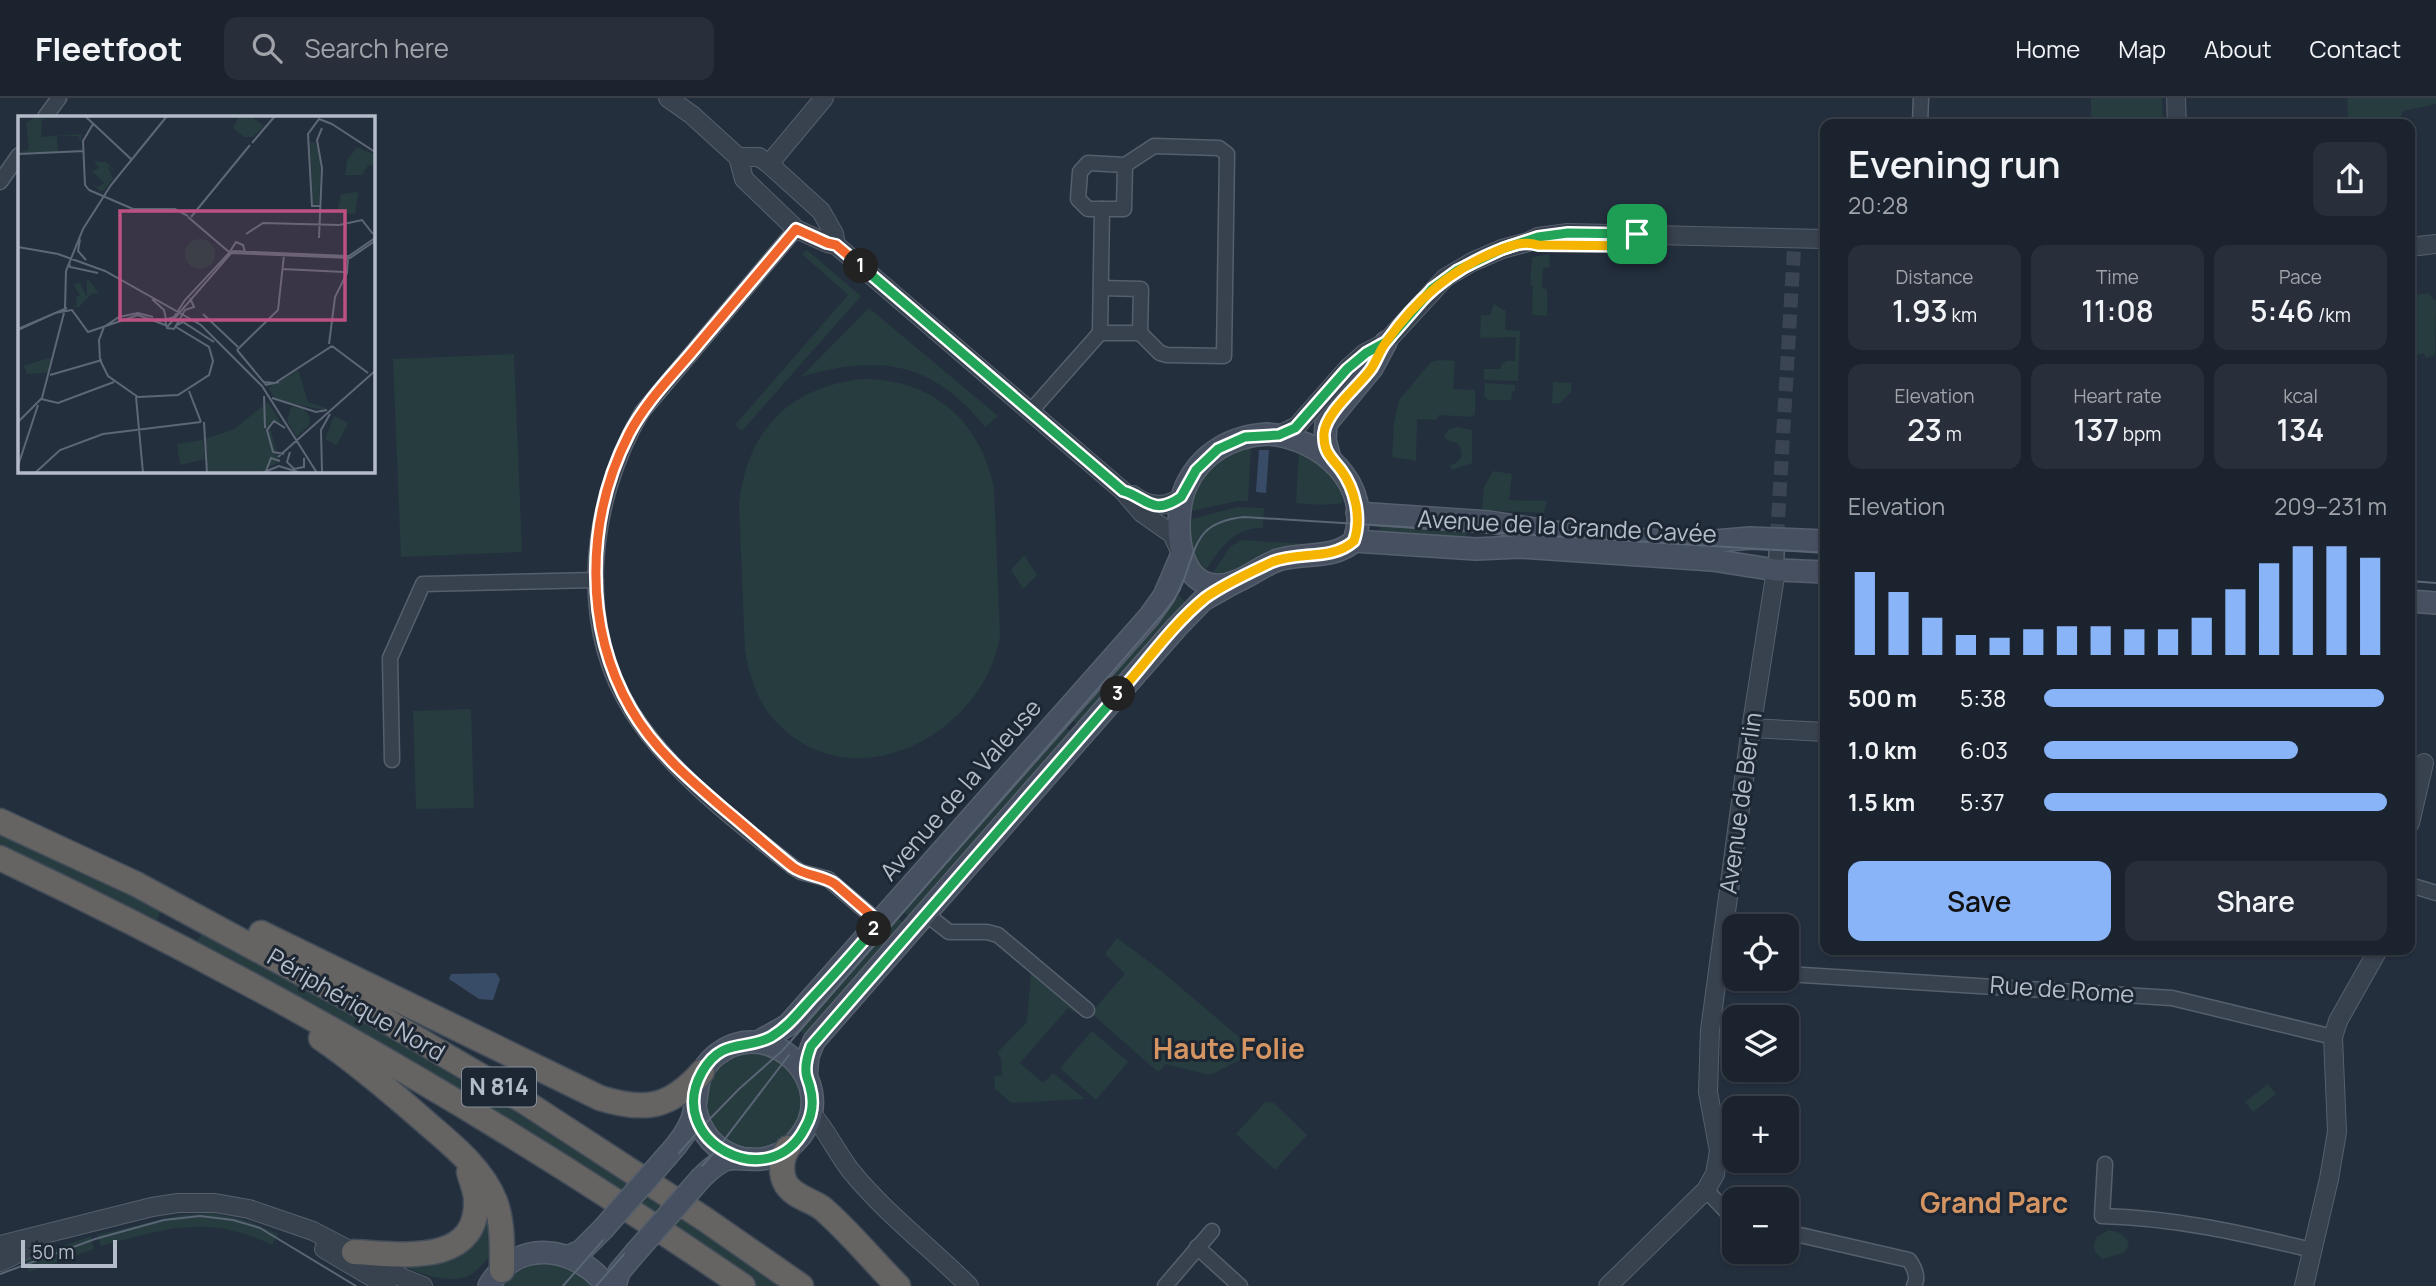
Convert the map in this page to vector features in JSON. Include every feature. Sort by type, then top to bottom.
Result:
[{"type":"highway","name":"N 814","points":[[0,804],[149,874],[215,910],[510,1081],[525,1102]]},
{"type":"highway","name":"Périphérique Nord","points":[[0,821],[136,884],[349,999],[525,1102],[801,1286]]},
{"type":"highway","name":"Périphérique Nord","points":[[0,858],[123,917],[364,1046],[597,1188],[743,1286]]},
{"type":"highway","name":"N 814","points":[[215,910],[600,1098],[628,1106],[652,1106],[676,1096],[702,1072]]},
{"type":"highway","name":"N 814","points":[[271,995],[286,1016],[315,1033],[365,1070],[471,1164],[481,1176],[495,1201],[501,1228],[492,1281]]},
{"type":"highway","points":[[794,1143],[783,1166],[788,1187],[822,1209],[898,1286]]},
{"type":"highway","points":[[354,1252],[426,1254],[440,1252],[454,1245],[466,1232],[474,1217],[476,1201],[469,1174],[471,1164]]},
{"type":"main road","points":[[1330,459],[1325,444],[1326,424],[1372,368],[1386,342]]},
{"type":"main road","points":[[806,1076],[808,1056],[814,1041],[1203,600],[1278,560],[1338,552],[1354,541],[1357,513],[1346,477],[1330,459],[1300,440],[1279,435],[1245,437],[1218,449],[1196,470],[1183,495],[1180,526],[1182,554],[1192,574],[1205,583],[1218,586],[1235,582]]},
{"type":"main road","name":"Avenue de la Grande Cavée","points":[[1357,513],[1489,523],[1574,535],[1692,542],[1777,538],[1820,541]]},
{"type":"main road","name":"Avenue de la Grande Cavée","points":[[1354,541],[1476,549],[1519,547],[1699,559],[1776,570],[1820,572]]},
{"type":"main road","name":"Avenue de la Valeuse","points":[[758,1042],[788,1025],[1149,617],[1168,587],[1182,554]]},
{"type":"main road","points":[[2415,601],[2436,603]]},
{"type":"main road","points":[[569,1256],[581,1251],[603,1229],[689,1128],[695,1107],[696,1089],[702,1072],[712,1059],[740,1044],[758,1042],[783,1050],[799,1064],[812,1094],[811,1113],[794,1143],[762,1159],[740,1158],[719,1163],[702,1177],[635,1253],[619,1272],[615,1286]]},
{"type":"main road","points":[[695,1107],[701,1128],[710,1141],[724,1152],[740,1158]]},
{"type":"main road","points":[[492,1281],[517,1260],[547,1253],[569,1256],[593,1270],[607,1286]]},
{"type":"street","points":[[46,116],[59,98]]},
{"type":"street","points":[[668,98],[692,115],[738,157],[744,180],[802,232],[836,245],[1123,491],[1142,513],[1172,534],[1182,554]]},
{"type":"street","points":[[764,160],[824,98]]},
{"type":"street","points":[[1920,119],[1921,98]]},
{"type":"street","points":[[2176,98],[2177,119]]},
{"type":"street","points":[[1100,332],[1140,333],[1160,353],[1167,355],[1224,356],[1227,154],[1219,148],[1154,146],[1125,166],[1088,163],[1080,172],[1078,199],[1088,209],[1124,209],[1125,166]]},
{"type":"street","points":[[0,182],[18,156]]},
{"type":"street","points":[[738,157],[764,160],[821,211],[834,234],[836,245]]},
{"type":"street","points":[[744,180],[744,165],[750,159],[764,160]]},
{"type":"street","points":[[1030,412],[1100,332],[1101,209]]},
{"type":"street","points":[[821,211],[820,228],[802,232],[642,412],[629,434],[608,489],[598,537],[596,580],[601,624],[615,675],[631,710],[659,748],[677,768],[787,862],[801,872],[828,879],[880,923]]},
{"type":"street","points":[[1279,435],[1295,428],[1347,369],[1366,353],[1386,342],[1445,278],[1487,255],[1538,237],[1568,233],[1820,250]]},
{"type":"street","points":[[1645,240],[1820,239]]},
{"type":"street","points":[[2415,246],[2436,244]]},
{"type":"street","points":[[2415,258],[2436,255]]},
{"type":"street","points":[[1101,288],[1141,289],[1140,333]]},
{"type":"street","points":[[1123,491],[1150,505],[1170,503],[1183,495]]},
{"type":"street","points":[[1776,570],[1777,538]]},
{"type":"street","name":"Avenue de Berlin","points":[[1732,914],[1751,728],[1776,570]]},
{"type":"street","points":[[392,760],[390,658],[423,584],[596,580]]},
{"type":"street","points":[[1751,728],[1820,732]]},
{"type":"street","points":[[2415,800],[2423,763]]},
{"type":"street","points":[[2415,887],[2436,893]]},
{"type":"street","points":[[926,914],[949,932],[987,932],[998,935],[1087,1010]]},
{"type":"street","points":[[2304,1286],[2337,1132],[2333,1037],[2338,1021],[2375,955]]},
{"type":"street","name":"Rue de Rome","points":[[1799,975],[2172,998],[2333,1037]]},
{"type":"street","name":"Avenue de Berlin","points":[[1608,1286],[1706,1190],[1715,1174],[1719,1151],[1708,1074],[1710,1030],[1722,985]]},
{"type":"street","points":[[811,1113],[823,1126],[851,1172],[969,1286]]},
{"type":"street","points":[[794,1143],[816,1138],[831,1143]]},
{"type":"street","points":[[2105,1164],[2102,1216],[2146,1217],[2197,1224],[2312,1250]]},
{"type":"street","points":[[1706,1190],[1722,1207]]},
{"type":"street","points":[[0,1235],[21,1239],[67,1230],[152,1207],[194,1202],[233,1205],[313,1231],[354,1252],[403,1284],[423,1286]]},
{"type":"street","points":[[280,1220],[387,1286]]},
{"type":"street","points":[[2,1256],[67,1230]]},
{"type":"street","points":[[1165,1286],[1212,1231]]},
{"type":"street","points":[[1799,1235],[1909,1259],[1914,1268],[1914,1286]]},
{"type":"street","points":[[2,1256],[21,1239]]},
{"type":"street","points":[[1197,1247],[1240,1286]]},
{"type":"green space","points":[[2091,98],[2162,98],[2163,119],[2091,119]]},
{"type":"green space","points":[[2347,98],[2436,98],[2436,104],[2403,111],[2400,119],[2348,119]]},
{"type":"green space","points":[[807,250],[861,296],[742,431],[735,425],[848,295],[802,254]]},
{"type":"green space","points":[[1549,254],[1550,267],[1543,268],[1542,288],[1547,289],[1547,316],[1532,315],[1532,257]]},
{"type":"green space","points":[[2428,293],[2436,301],[2435,355],[2426,358],[2424,353],[2415,354],[2415,295]]},
{"type":"green space","points":[[1494,304],[1506,311],[1505,330],[1520,331],[1518,381],[1484,380],[1484,369],[1501,369],[1505,361],[1515,361],[1516,337],[1480,338],[1481,315],[1490,315]]},
{"type":"green space","points":[[869,308],[998,416],[985,427],[945,388],[924,376],[902,369],[880,365],[855,366],[801,377]]},
{"type":"green space","points":[[514,354],[522,552],[401,557],[393,359]]},
{"type":"green space","points":[[1455,361],[1453,389],[1475,390],[1475,414],[1471,417],[1439,415],[1436,420],[1417,419],[1416,461],[1392,457],[1394,423],[1399,400],[1431,362]]},
{"type":"green space","points":[[863,379],[888,381],[932,396],[950,408],[965,424],[977,443],[994,488],[1000,636],[988,672],[967,704],[940,730],[907,748],[871,757],[835,756],[801,742],[770,715],[761,701],[751,677],[745,651],[739,504],[751,454],[776,417],[793,403],[814,392]]},
{"type":"green space","points":[[1553,382],[1571,383],[1571,392],[1559,404],[1552,403]]},
{"type":"green space","points":[[1485,383],[1515,385],[1511,400],[1488,400],[1484,396]]},
{"type":"green space","points":[[1457,427],[1472,430],[1472,463],[1452,470],[1450,465],[1460,460],[1461,450],[1457,443],[1444,437],[1448,430]]},
{"type":"green space","points":[[1251,448],[1248,501],[1187,512],[1195,489],[1209,471],[1228,457]]},
{"type":"green space","points":[[1299,451],[1334,479],[1342,494],[1342,503],[1296,503]]},
{"type":"green space","points":[[1493,471],[1512,474],[1509,500],[1547,501],[1544,513],[1482,510],[1484,487]]},
{"type":"green space","points":[[1237,507],[1264,508],[1263,528],[1235,536],[1221,549],[1204,573],[1193,560],[1185,521]]},
{"type":"green space","points":[[1381,519],[1467,524],[1466,544],[1379,539]]},
{"type":"green space","points":[[1241,540],[1307,544],[1307,547],[1228,577],[1211,576],[1230,547]]},
{"type":"green space","points":[[1024,555],[1037,575],[1023,589],[1011,570]]},
{"type":"green space","points":[[1172,589],[1189,605],[1081,728],[1068,716]]},
{"type":"green space","points":[[471,709],[474,808],[416,809],[413,711]]},
{"type":"green space","points":[[1062,724],[1076,736],[912,920],[899,908]]},
{"type":"green space","points":[[0,829],[161,910],[157,920],[150,921],[0,849]]},
{"type":"green space","points":[[893,915],[907,925],[811,1041],[794,1025]]},
{"type":"green space","points":[[205,930],[479,1085],[788,1286],[756,1286],[695,1244],[198,946],[197,940]]},
{"type":"green space","points":[[1117,938],[1160,970],[1246,1043],[1250,1052],[1244,1058],[1210,1075],[1166,1064],[1158,1072],[1091,1013],[1125,974],[1105,954]]},
{"type":"green space","points":[[1031,972],[1074,1009],[1076,1014],[1068,1008],[1020,1063],[1043,1083],[1053,1073],[1085,1099],[1012,1103],[995,1089],[994,1076],[1002,1075],[1001,1058],[997,1053],[1027,1022]]},
{"type":"green space","points":[[1092,1031],[1128,1062],[1096,1100],[1060,1068]]},
{"type":"green space","points":[[753,1053],[772,1057],[787,1068],[798,1083],[802,1102],[798,1121],[787,1136],[772,1147],[753,1151],[734,1147],[719,1136],[708,1121],[704,1102],[708,1083],[719,1068],[734,1057]]},
{"type":"green space","points":[[2268,1084],[2276,1094],[2253,1112],[2245,1102]]},
{"type":"green space","points":[[1265,1102],[1274,1103],[1307,1135],[1275,1170],[1236,1134]]},
{"type":"green space","points":[[480,1181],[496,1249],[476,1271],[459,1279],[438,1278],[387,1259],[444,1255]]},
{"type":"green space","points":[[213,1213],[249,1221],[278,1234],[272,1245],[228,1230],[187,1227],[101,1246],[97,1235],[180,1215]]},
{"type":"green space","points":[[2108,1230],[2121,1234],[2129,1244],[2125,1252],[2103,1259],[2093,1246],[2097,1237]]},
{"type":"green space","points":[[91,1236],[94,1249],[29,1272],[25,1260]]},
{"type":"green space","points":[[547,1263],[569,1267],[595,1286],[500,1286],[521,1270]]},
{"type":"water","points":[[1259,450],[1269,450],[1266,493],[1256,492]]},
{"type":"water","points":[[496,973],[500,979],[493,1000],[479,999],[449,979],[451,974]]},
{"type":"tunnel","points":[[1777,538],[1794,249]]},
{"type":"tram line","points":[[563,1286],[701,1128],[783,1050],[1163,614],[1179,591],[1201,537],[1216,524],[1244,517],[1820,553]]},
{"type":"tram line","points":[[2415,581],[2436,583]]},
{"type":"tram line","points":[[596,1286],[718,1148],[789,1055]]},
{"type":"tram line","points":[[0,1274],[95,1239],[164,1220],[200,1216],[233,1220],[260,1228],[356,1286]]},
{"type":"district","name":"Haute Folie","points":[[1229,1049]]},
{"type":"district","name":"Grand Parc","points":[[1994,1203]]},
{"type":"route","points":[[1637,234],[1568,233],[1538,237],[1528,242],[1502,249],[1472,262],[1432,289],[1386,342],[1366,353],[1338,378],[1295,428],[1284,434],[1258,434],[1225,444],[1202,463],[1190,478],[1180,498],[1167,504],[1153,505],[1123,491],[836,245],[796,229],[642,412],[621,451],[608,489],[597,549],[598,606],[608,655],[631,710],[642,726],[677,768],[775,852],[797,870],[828,879],[880,923],[788,1025],[758,1042],[732,1046],[708,1064],[698,1081],[694,1097],[697,1119],[710,1141],[732,1156],[757,1160],[780,1154],[798,1139],[807,1126],[811,1113],[812,1094],[806,1069],[814,1041],[1203,600],[1273,562],[1304,555],[1338,552],[1354,541],[1356,505],[1346,477],[1328,456],[1324,434],[1326,424],[1372,368],[1386,342],[1396,328],[1432,289],[1445,278],[1472,262],[1487,255],[1502,249],[1517,244],[1528,242],[1538,245],[1645,246],[1646,235],[1637,234]]}]
